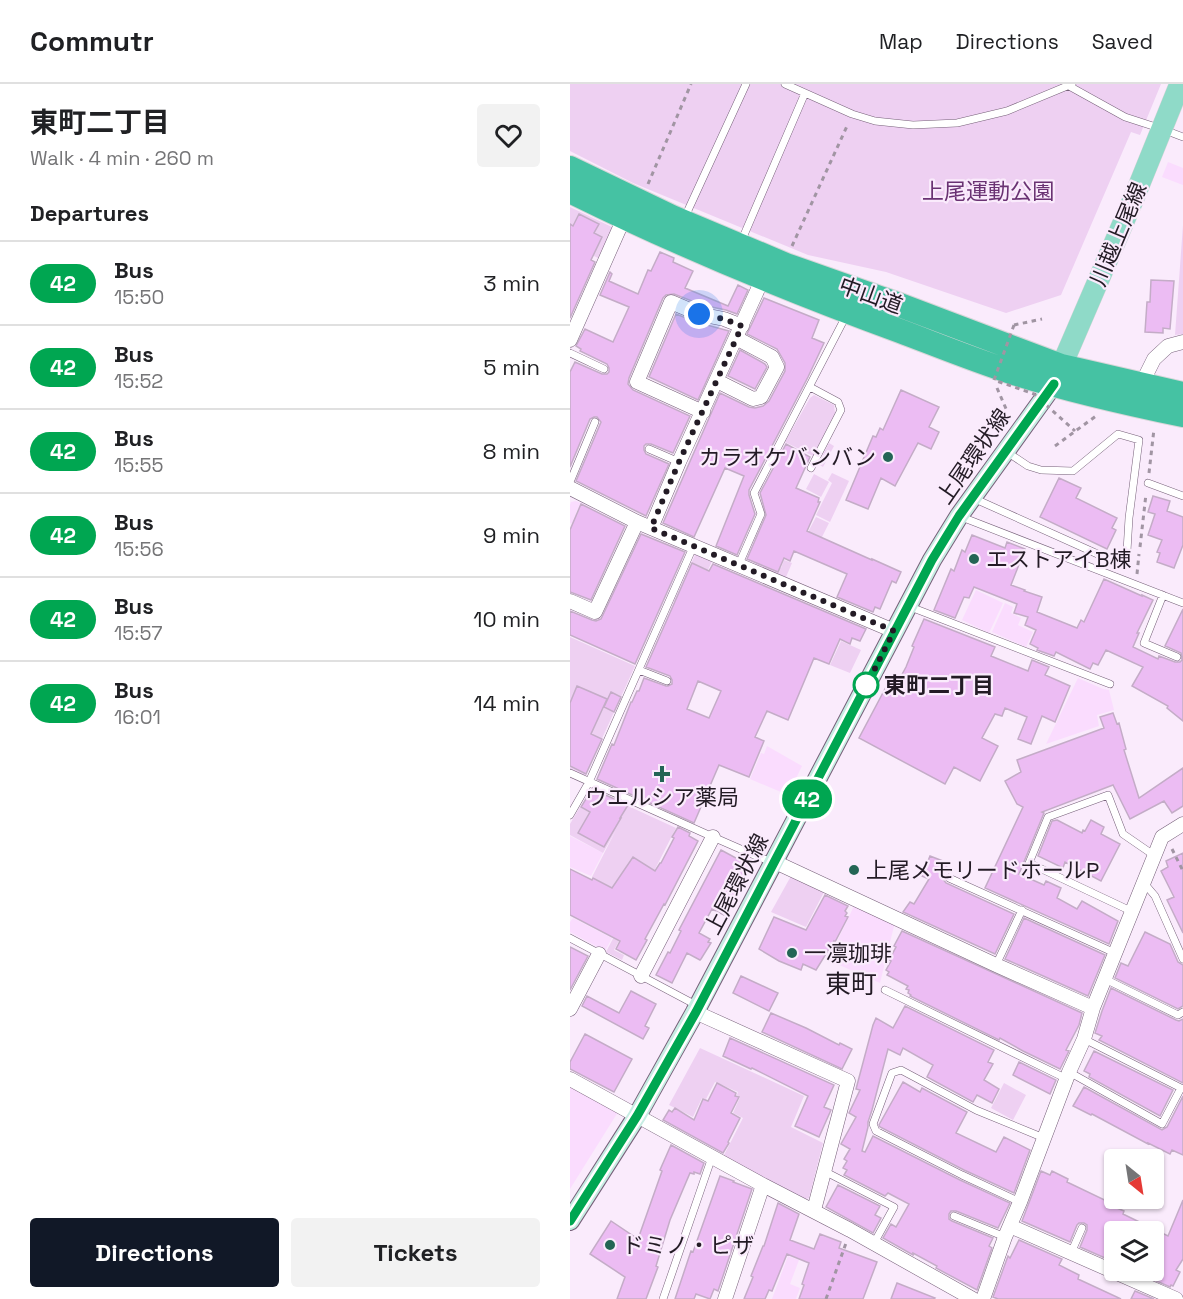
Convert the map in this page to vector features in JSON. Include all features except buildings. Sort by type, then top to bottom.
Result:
[{"type":"highway","name":"中山道","points":[[570,168],[682,221],[786,265],[907,308],[1057,375],[1124,402],[1183,415]]},
{"type":"highway","name":"中山道","points":[[570,190],[624,218],[763,278],[1010,372],[1141,385],[1183,394]]},
{"type":"main road","name":"川越上尾線","points":[[1057,375],[1180,84]]},
{"type":"main road","name":"上尾環状線","points":[[570,1221],[637,1116],[697,1010],[932,560],[959,516],[1006,452],[1057,375]]},
{"type":"street","points":[[570,340],[624,218]]},
{"type":"street","points":[[651,528],[763,278]]},
{"type":"street","points":[[703,412],[637,382],[671,302],[699,314],[724,319],[772,357],[777,367],[761,397],[753,399],[717,381]]},
{"type":"street","points":[[1141,385],[1154,359],[1168,346],[1183,342]]},
{"type":"street","points":[[571,488],[651,528],[894,631]]},
{"type":"street","points":[[570,601],[595,612],[638,522]]},
{"type":"street","points":[[983,1299],[1007,1232],[1084,1039],[1093,1008],[1162,837],[1183,824]]},
{"type":"street","points":[[641,976],[713,837]]},
{"type":"street","points":[[775,862],[1093,1008]]},
{"type":"street","points":[[570,1009],[599,954]]},
{"type":"street","points":[[697,1010],[848,1081],[813,1210]]},
{"type":"street","points":[[570,1079],[973,1299]]},
{"type":"street","points":[[725,1299],[763,1185]]},
{"type":"street","points":[[1007,1232],[1104,1265]]},
{"type":"street","points":[[1144,1281],[1176,1299]]},
{"type":"lane","points":[[682,221],[746,84]]},
{"type":"lane","points":[[785,84],[852,114],[876,121],[913,125],[957,123],[1007,111],[1070,85],[1125,117],[1183,138]]},
{"type":"lane","points":[[740,245],[805,93]]},
{"type":"lane","points":[[739,564],[761,513],[754,493],[848,312]]},
{"type":"lane","points":[[570,353],[604,369]]},
{"type":"lane","points":[[810,387],[838,402],[841,410],[811,468]]},
{"type":"lane","points":[[571,488],[595,422]]},
{"type":"lane","points":[[973,498],[1102,556],[1117,559],[1127,551],[1139,440],[1118,434],[1073,471],[1041,470],[1028,466],[1006,452]]},
{"type":"lane","points":[[649,449],[679,462]]},
{"type":"lane","points":[[1148,483],[1183,496]]},
{"type":"lane","points":[[959,516],[1183,603]]},
{"type":"lane","points":[[570,815],[589,782],[694,546]]},
{"type":"lane","points":[[1163,595],[1144,643],[1178,657]]},
{"type":"lane","points":[[907,606],[1110,684]]},
{"type":"lane","points":[[639,670],[667,681]]},
{"type":"lane","points":[[570,773],[761,858],[775,862]]},
{"type":"lane","points":[[1133,912],[1029,863],[1048,817],[1108,795],[1123,834],[1155,855]]},
{"type":"lane","points":[[949,878],[1115,953]]},
{"type":"lane","points":[[1144,884],[1155,896],[1183,959]]},
{"type":"lane","points":[[996,965],[1022,910]]},
{"type":"lane","points":[[570,938],[641,976],[697,1010]]},
{"type":"lane","points":[[1105,979],[1178,1015],[1183,1012]]},
{"type":"lane","points":[[885,990],[1068,1075],[1162,1124],[1181,1088],[1084,1039]]},
{"type":"lane","points":[[1020,1202],[876,1131],[873,1124],[892,1073],[901,1070],[976,1110],[1044,1138]]},
{"type":"lane","points":[[663,1299],[712,1157]]},
{"type":"lane","points":[[824,1171],[894,1207],[874,1243]]},
{"type":"lane","points":[[954,1216],[1007,1232]]},
{"type":"lane","points":[[1071,1254],[1082,1228]]},
{"type":"path","points":[[646,188],[691,84]]},
{"type":"path","points":[[789,252],[852,114]]},
{"type":"path","points":[[1007,411],[994,380],[1014,325],[1042,319]]},
{"type":"path","points":[[994,380],[1034,394],[1075,431]]},
{"type":"path","points":[[1054,446],[1096,416]]},
{"type":"path","points":[[1136,585],[1155,423]]},
{"type":"path","points":[[1165,836],[1183,871]]},
{"type":"path","points":[[826,1299],[850,1230]]},
{"type":"shaded area","points":[[1168,162],[1183,168],[1183,185],[1162,177]]},
{"type":"shaded area","points":[[571,502],[581,503],[574,524],[570,523],[570,505]]},
{"type":"shaded area","points":[[976,590],[1003,603],[989,633],[962,620]]},
{"type":"shaded area","points":[[1005,603],[1013,607],[1011,613],[1021,618],[1018,625],[1033,632],[1026,647],[992,632]]},
{"type":"shaded area","points":[[1078,678],[1109,690],[1114,710],[1097,715],[1099,726],[1046,744]]},
{"type":"shaded area","points":[[767,746],[802,766],[788,795],[750,779],[761,753],[764,754]]},
{"type":"shaded area","points":[[570,836],[603,853],[591,876],[570,867]]},
{"type":"shaded area","points":[[855,904],[895,922],[880,983],[828,960]]},
{"type":"shaded area","points":[[573,918],[612,938],[605,951],[570,932],[570,922]]},
{"type":"shaded area","points":[[570,1086],[618,1112],[570,1189]]},
{"type":"shaded area","points":[[788,1256],[799,1260],[790,1284],[800,1288],[796,1299],[772,1299]]},
{"type":"green space","name":"上尾運動公園","points":[[570,84],[1161,84],[1140,135],[1131,132],[1061,295],[1006,313],[886,272],[808,255],[633,183],[570,151]]},
{"type":"green space","points":[[570,207],[614,228],[600,259],[586,252],[570,278]]},
{"type":"green space","points":[[1183,225],[1183,334],[1175,335]]},
{"type":"green space","points":[[814,395],[834,405],[835,413],[813,456],[785,442],[810,398]]},
{"type":"green space","points":[[829,443],[834,446],[823,467],[818,464]]},
{"type":"green space","points":[[832,473],[849,481],[830,522],[816,515],[832,483],[828,480]]},
{"type":"green space","points":[[814,474],[829,482],[821,497],[806,489]]},
{"type":"green space","points":[[816,517],[829,523],[821,539],[808,532]]},
{"type":"green space","points":[[699,553],[713,559],[708,570],[700,567],[687,593],[703,611],[674,601],[695,555]]},
{"type":"green space","points":[[758,558],[781,568],[784,560],[792,563],[786,577],[755,565]]},
{"type":"green space","points":[[570,637],[635,666],[585,776],[570,769]]},
{"type":"green space","points":[[841,641],[861,650],[850,673],[830,665]]},
{"type":"green space","points":[[602,794],[676,828],[640,903],[592,877],[616,830],[603,853],[570,835],[570,824],[580,807],[592,814]]},
{"type":"green space","points":[[791,876],[824,892],[806,927],[771,912]]},
{"type":"green space","points":[[620,925],[620,939],[614,950],[624,955],[622,960],[606,952]]},
{"type":"green space","points":[[700,1048],[804,1096],[791,1127],[823,1143],[809,1198],[802,1200],[723,1157],[743,1118],[733,1113],[740,1097],[737,1095],[738,1092],[715,1082],[706,1099],[702,1098],[693,1117],[669,1105]]},
{"type":"green space","points":[[1004,1083],[1026,1095],[1013,1120],[991,1108]]},
{"type":"bus line","name":"42","points":[[570,1221],[637,1116],[696,1012],[932,560],[959,516],[1054,384]]},
{"type":"place","name":"カラオケバンバン","points":[[888,457]]},
{"type":"place","name":"エストアイB棟","points":[[974,559]]},
{"type":"place","name":"東町二丁目","points":[[866,685]]},
{"type":"place","name":"ウエルシア薬局","points":[[662,774]]},
{"type":"place","name":"上尾メモリードホールP","points":[[854,870]]},
{"type":"place","name":"一凛珈琲","points":[[792,953]]},
{"type":"place","name":"ドミノ・ピザ","points":[[610,1245]]},
{"type":"district","name":"東町","points":[[851,984]]},
{"type":"route","points":[[699,314],[724,319],[742,326],[651,528],[894,631],[862,694],[866,685]]}]
